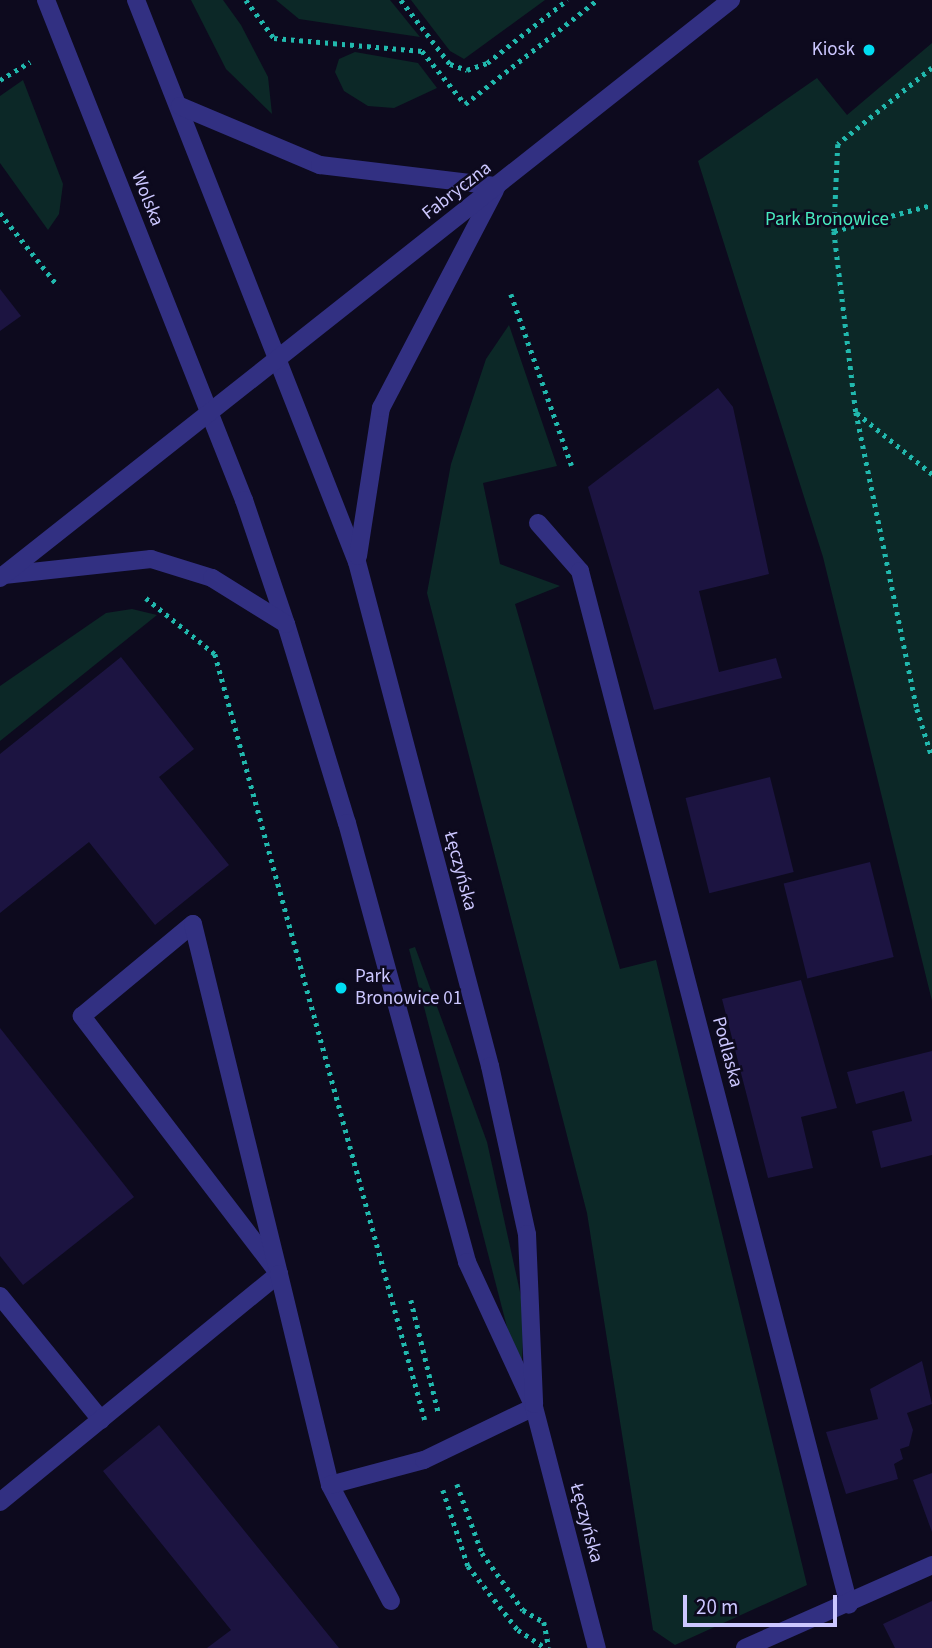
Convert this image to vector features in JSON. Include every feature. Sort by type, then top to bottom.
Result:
[{"type":"street","name":"Wolska","points":[[46,0],[207,414]]},
{"type":"street","points":[[136,0],[180,106],[276,360]]},
{"type":"street","name":"Fabryczna","points":[[2,576],[731,0]]},
{"type":"street","points":[[180,106],[320,165],[497,186],[382,408],[357,562]]},
{"type":"street","name":"Łęczyńska","points":[[276,360],[357,562],[490,1066],[527,1234],[534,1408]]},
{"type":"street","name":"Łęczyńska","points":[[207,414],[286,624],[348,822],[467,1262],[534,1408],[597,1648]]},
{"type":"street","name":"Podlaska","points":[[538,523],[580,571],[849,1605]]},
{"type":"street","points":[[2,576],[151,559],[212,578],[286,624]]},
{"type":"street","points":[[279,1274],[82,1016],[193,924],[279,1274],[330,1485],[391,1601]]},
{"type":"street","points":[[0,1502],[279,1274]]},
{"type":"street","points":[[0,1296],[101,1420]]},
{"type":"street","points":[[330,1485],[435,1455],[534,1408]]},
{"type":"street","points":[[745,1648],[849,1605],[932,1565]]},
{"type":"path","points":[[246,0],[274,38],[422,51],[465,104],[597,0]]},
{"type":"path","points":[[401,0],[450,64],[467,70],[487,63],[567,0]]},
{"type":"path","points":[[0,80],[30,62]]},
{"type":"path","points":[[932,68],[838,144],[834,231],[856,412],[916,709],[932,757]]},
{"type":"path","points":[[834,231],[932,205]]},
{"type":"path","points":[[0,213],[58,286]]},
{"type":"path","points":[[511,294],[572,466]]},
{"type":"path","points":[[856,412],[932,474]]},
{"type":"path","points":[[137,592],[215,654],[435,1455],[452,1531],[468,1566],[518,1630],[546,1648]]},
{"type":"green space","points":[[191,0],[223,0],[241,25],[268,77],[272,114],[226,69]]},
{"type":"green space","points":[[276,0],[390,0],[420,37],[299,19]]},
{"type":"green space","points":[[411,0],[545,0],[464,59],[450,51]]},
{"type":"green space","name":"Park Bronowice","points":[[932,43],[932,1001],[823,557],[698,161],[817,78],[847,115]]},
{"type":"green space","points":[[355,52],[418,63],[437,88],[394,108],[368,106],[344,91],[335,72],[339,59]]},
{"type":"green space","points":[[23,80],[63,184],[59,214],[48,230],[0,163],[0,96]]},
{"type":"green space","points":[[509,325],[557,466],[483,483],[500,564],[560,586],[515,604],[620,969],[656,960],[807,1585],[675,1645],[653,1630],[587,1213],[427,593],[451,464],[486,359]]},
{"type":"green space","points":[[132,609],[157,615],[0,741],[0,686],[106,613]]},
{"type":"green space","points":[[415,947],[487,1142],[524,1310],[522,1362],[508,1331],[409,949]]},
{"type":"building","points":[[0,289],[21,316],[0,331]]},
{"type":"building","points":[[718,388],[733,407],[769,574],[699,591],[719,672],[776,658],[782,678],[654,710],[588,487]]},
{"type":"building","points":[[121,657],[194,749],[159,777],[229,865],[155,925],[89,842],[0,913],[0,754]]},
{"type":"building","points":[[770,777],[794,872],[709,893],[686,798]]},
{"type":"building","points":[[870,862],[894,957],[807,979],[784,884]]},
{"type":"building","points":[[801,980],[837,1108],[801,1117],[813,1168],[768,1178],[722,999]]},
{"type":"building","points":[[0,1028],[134,1197],[23,1285],[0,1256]]},
{"type":"building","points":[[932,1051],[932,1155],[881,1168],[872,1131],[912,1121],[904,1091],[856,1104],[847,1072]]},
{"type":"building","points":[[922,1361],[932,1404],[907,1413],[913,1430],[909,1446],[900,1449],[903,1459],[894,1464],[898,1479],[846,1494],[826,1432],[878,1419],[870,1389]]},
{"type":"building","points":[[159,1425],[339,1648],[207,1648],[231,1630],[103,1471]]},
{"type":"building","points":[[932,1473],[932,1532],[913,1480]]},
{"type":"building","points":[[932,1601],[932,1648],[895,1648],[883,1624]]},
{"type":"place","name":"Kiosk","points":[[869,50]]},
{"type":"place","name":"Park Bronowice 01","points":[[341,988]]}]
